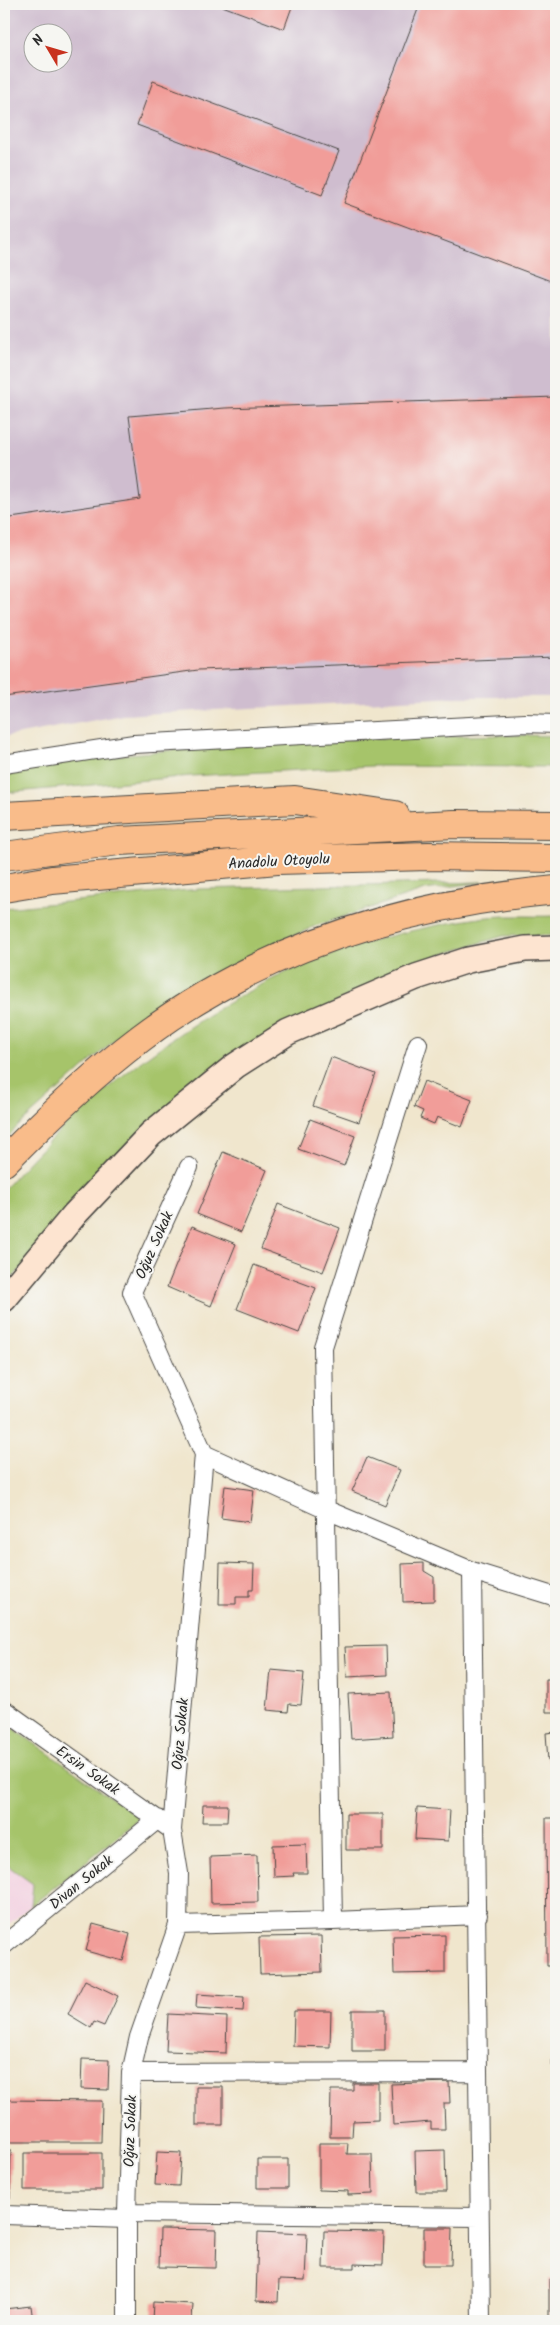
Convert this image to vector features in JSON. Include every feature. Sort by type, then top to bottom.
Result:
[{"type":"highway","points":[[4,816],[295,800],[454,824]]},
{"type":"highway","name":"Anadolu Otoyolu","points":[[4,856],[119,841],[454,824],[556,825]]},
{"type":"highway","name":"Anadolu Otoyolu","points":[[4,888],[52,880],[277,860],[429,856],[556,858]]},
{"type":"highway","points":[[4,1162],[48,1118],[142,1037],[192,1004],[244,974],[303,947],[361,926],[416,913],[521,894],[556,890]]},
{"type":"street","points":[[4,764],[134,744],[525,723],[556,724]]},
{"type":"street","points":[[4,1299],[75,1214],[151,1134],[235,1066],[280,1037],[416,977],[468,960],[525,949],[556,948]]},
{"type":"street","points":[[333,1921],[323,1347],[418,1044]]},
{"type":"street","name":"Oğuz Sokak","points":[[127,2321],[127,2216],[132,2073],[139,2037],[178,1925],[178,1873],[172,1830],[204,1454],[132,1292],[189,1167]]},
{"type":"street","points":[[204,1454],[327,1510],[472,1571],[556,1598]]},
{"type":"street","points":[[472,1571],[478,1915],[481,2321]]},
{"type":"street","name":"Ersin Sokak","points":[[4,1710],[172,1830]]},
{"type":"street","name":"Divan Sokak","points":[[4,1945],[158,1819]]},
{"type":"street","points":[[178,1925],[478,1915]]},
{"type":"street","points":[[132,2073],[478,2072]]},
{"type":"street","points":[[4,2215],[479,2218]]},
{"type":"shaded area","points":[[4,4],[556,4],[556,697],[458,697],[123,715],[4,737]]},
{"type":"shaded area","points":[[4,1863],[34,1884],[31,1906],[4,1928]]},
{"type":"green space","points":[[519,735],[556,736],[556,767],[372,766],[191,776],[4,793],[4,769],[68,761],[196,748],[325,740]]},
{"type":"green space","points":[[483,882],[425,890],[315,926],[242,960],[179,993],[118,1037],[17,1127],[4,1141],[4,908],[199,889]]},
{"type":"green space","points":[[556,916],[556,935],[503,936],[440,955],[371,984],[229,1058],[4,1286],[4,1189],[68,1122],[142,1060],[182,1032],[264,983],[324,956],[345,949],[431,926],[483,917]]},
{"type":"green space","points":[[4,1722],[140,1818],[31,1906],[33,1884],[4,1863]]},
{"type":"building","points":[[217,4],[293,4],[284,29]]},
{"type":"building","points":[[420,4],[556,4],[556,283],[344,203]]},
{"type":"building","points":[[153,81],[339,151],[322,195],[137,125]]},
{"type":"building","points":[[556,397],[556,657],[198,670],[4,697],[4,519],[140,499],[129,416],[225,408]]},
{"type":"building","points":[[331,1057],[376,1074],[359,1122],[313,1106]]},
{"type":"building","points":[[424,1081],[472,1100],[462,1127],[437,1117],[434,1124],[420,1118],[423,1111],[414,1107]]},
{"type":"building","points":[[310,1119],[355,1136],[344,1166],[298,1149]]},
{"type":"building","points":[[223,1152],[267,1170],[241,1232],[197,1214]]},
{"type":"building","points":[[278,1204],[340,1228],[323,1272],[261,1249]]},
{"type":"building","points":[[192,1226],[236,1244],[211,1306],[167,1287]]},
{"type":"building","points":[[254,1265],[316,1288],[299,1333],[237,1309]]},
{"type":"building","points":[[367,1457],[400,1470],[385,1505],[352,1491]]},
{"type":"building","points":[[225,1486],[254,1490],[250,1522],[221,1518]]},
{"type":"building","points":[[220,1563],[254,1564],[253,1590],[249,1590],[249,1597],[236,1597],[236,1604],[219,1604]]},
{"type":"building","points":[[424,1563],[424,1571],[434,1577],[434,1601],[403,1602],[402,1564]]},
{"type":"building","points":[[386,1646],[387,1675],[347,1677],[345,1647]]},
{"type":"building","points":[[271,1670],[304,1673],[301,1705],[289,1704],[288,1712],[267,1710]]},
{"type":"building","points":[[546,1679],[556,1679],[556,1712],[546,1712]]},
{"type":"building","points":[[391,1692],[393,1736],[351,1739],[348,1694]]},
{"type":"building","points":[[556,1732],[556,1760],[548,1761],[546,1733]]},
{"type":"building","points":[[203,1805],[228,1805],[227,1822],[202,1822]]},
{"type":"building","points":[[417,1808],[450,1810],[448,1841],[415,1839]]},
{"type":"building","points":[[346,1814],[383,1814],[383,1850],[346,1850]]},
{"type":"building","points":[[546,1818],[556,1818],[556,1966],[547,1966]]},
{"type":"building","points":[[306,1844],[307,1873],[293,1873],[294,1876],[274,1877],[273,1845]]},
{"type":"building","points":[[257,1855],[258,1902],[211,1903],[210,1857]]},
{"type":"building","points":[[93,1924],[130,1934],[123,1961],[86,1951]]},
{"type":"building","points":[[445,1935],[445,1973],[394,1974],[393,1936]]},
{"type":"building","points":[[321,1936],[322,1972],[260,1974],[259,1937]]},
{"type":"building","points":[[85,1980],[118,1996],[104,2026],[94,2022],[91,2028],[68,2014]]},
{"type":"building","points":[[197,1994],[244,1997],[243,2011],[196,2008]]},
{"type":"building","points":[[352,2010],[385,2010],[385,2051],[352,2051]]},
{"type":"building","points":[[294,2011],[331,2011],[330,2047],[293,2046]]},
{"type":"building","points":[[168,2014],[227,2017],[226,2053],[166,2051]]},
{"type":"building","points":[[82,2059],[109,2060],[108,2090],[81,2089]]},
{"type":"building","points":[[552,2060],[556,2060],[556,2093],[552,2093]]},
{"type":"building","points":[[449,2082],[450,2103],[444,2103],[445,2129],[431,2129],[431,2122],[393,2125],[391,2084]]},
{"type":"building","points":[[353,2083],[378,2083],[378,2120],[353,2121],[352,2137],[330,2137],[331,2090],[353,2090]]},
{"type":"building","points":[[196,2087],[223,2087],[223,2125],[196,2125]]},
{"type":"building","points":[[4,2100],[102,2101],[101,2142],[4,2142]]},
{"type":"building","points":[[319,2143],[348,2143],[347,2154],[372,2154],[373,2194],[348,2195],[348,2191],[319,2190]]},
{"type":"building","points":[[4,2150],[11,2150],[10,2198],[4,2197]]},
{"type":"building","points":[[445,2150],[446,2192],[416,2192],[415,2151]]},
{"type":"building","points":[[157,2152],[181,2153],[179,2186],[155,2185]]},
{"type":"building","points":[[24,2153],[102,2153],[102,2190],[24,2190]]},
{"type":"building","points":[[257,2159],[288,2159],[288,2188],[257,2188]]},
{"type":"building","points":[[424,2228],[452,2228],[451,2265],[424,2265]]},
{"type":"building","points":[[160,2229],[217,2230],[216,2268],[159,2267]]},
{"type":"building","points":[[324,2231],[384,2232],[383,2265],[354,2264],[354,2268],[323,2268]]},
{"type":"building","points":[[258,2232],[307,2234],[305,2281],[279,2280],[278,2302],[256,2301]]},
{"type":"building","points":[[549,2279],[556,2279],[556,2321],[549,2321]]},
{"type":"building","points":[[153,2302],[193,2304],[192,2321],[152,2321]]},
{"type":"building","points":[[31,2306],[33,2321],[4,2321],[4,2309]]}]
